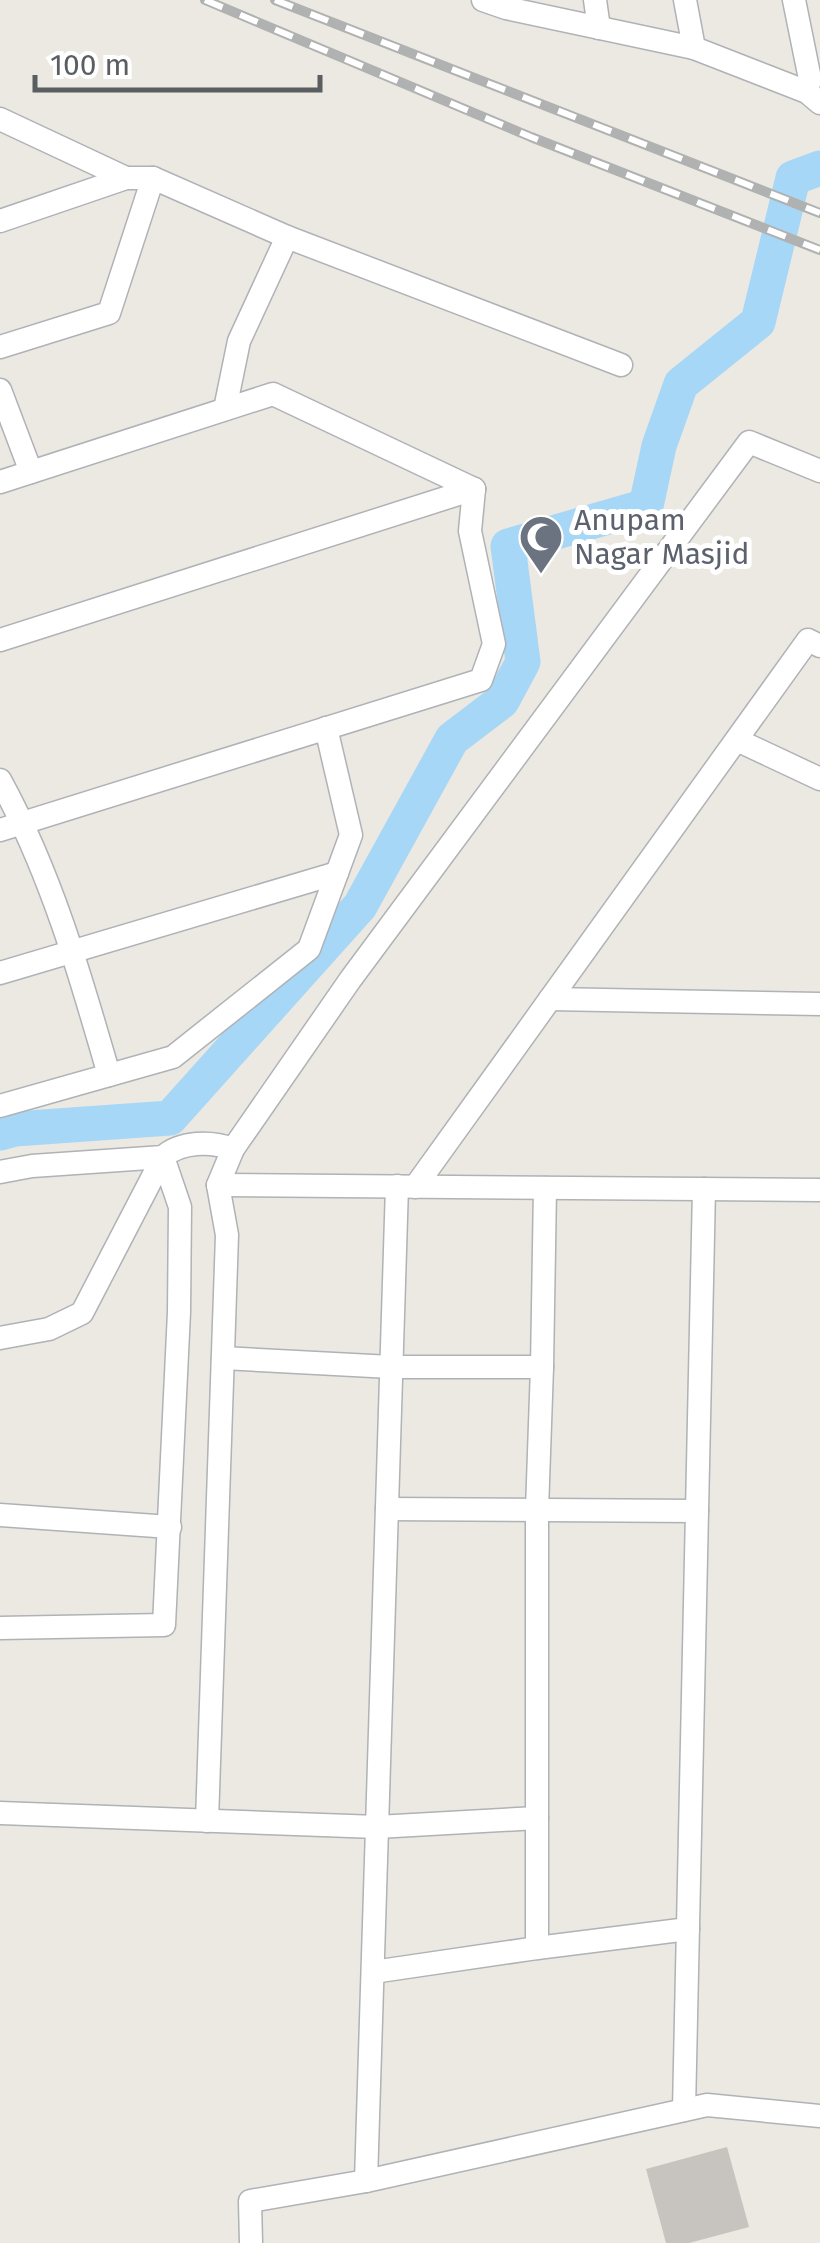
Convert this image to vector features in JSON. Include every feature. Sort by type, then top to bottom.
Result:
[{"type":"street","points":[[483,0],[694,48],[814,98]]},
{"type":"street","points":[[596,0],[600,28]]},
{"type":"street","points":[[685,0],[694,48]]},
{"type":"street","points":[[794,0],[814,98]]},
{"type":"street","points":[[0,119],[126,178]]},
{"type":"street","points":[[0,221],[126,178],[153,178],[287,237],[621,365]]},
{"type":"street","points":[[0,347],[109,312],[153,178]]},
{"type":"street","points":[[225,410],[239,341],[287,237]]},
{"type":"street","points":[[0,390],[31,472]]},
{"type":"street","points":[[0,482],[273,394],[474,489]]},
{"type":"street","points":[[208,1821],[227,1235],[218,1185],[233,1149],[350,980],[749,442],[820,471]]},
{"type":"street","points":[[0,640],[474,489]]},
{"type":"street","points":[[0,830],[480,680],[494,644],[470,530],[474,489]]},
{"type":"street","points":[[366,2180],[391,1366],[406,1187],[550,999],[808,640],[820,646]]},
{"type":"street","points":[[0,1106],[174,1057],[309,949],[351,834],[326,728]]},
{"type":"street","points":[[737,740],[820,779]]},
{"type":"street","points":[[0,780],[23,823],[73,951],[109,1075]]},
{"type":"street","points":[[0,972],[337,873]]},
{"type":"street","points":[[550,999],[820,1004]]},
{"type":"street","points":[[0,1338],[50,1330],[82,1313],[162,1157],[175,1146],[220,1144],[233,1149]]},
{"type":"street","points":[[0,1172],[32,1166],[162,1157]]},
{"type":"street","points":[[0,1628],[164,1625],[180,1206],[162,1157]]},
{"type":"street","points":[[218,1185],[820,1190]]},
{"type":"street","points":[[537,1948],[537,1510],[545,1188]]},
{"type":"street","points":[[684,2110],[704,1189]]},
{"type":"street","points":[[223,1358],[391,1366],[542,1367]]},
{"type":"street","points":[[387,1509],[697,1510]]},
{"type":"street","points":[[0,1514],[170,1527]]},
{"type":"street","points":[[0,1814],[377,1827],[537,1818]]},
{"type":"street","points":[[373,1972],[688,1929]]},
{"type":"street","points":[[251,2243],[250,2201],[366,2180],[706,2106],[820,2116]]},
{"type":"building","points":[[727,2147],[749,2227],[689,2243],[666,2243],[646,2169]]},
{"type":"waterway","points":[[0,1133],[170,1118],[360,906],[452,739],[502,701],[523,662],[508,546],[646,506],[659,446],[681,384],[758,322],[793,178],[820,168]]},
{"type":"railway","points":[[205,0],[531,137],[820,250]]},
{"type":"railway","points":[[275,0],[820,213]]},
{"type":"place","name":"Anupam Nagar Masjid","points":[[541,575]]}]
